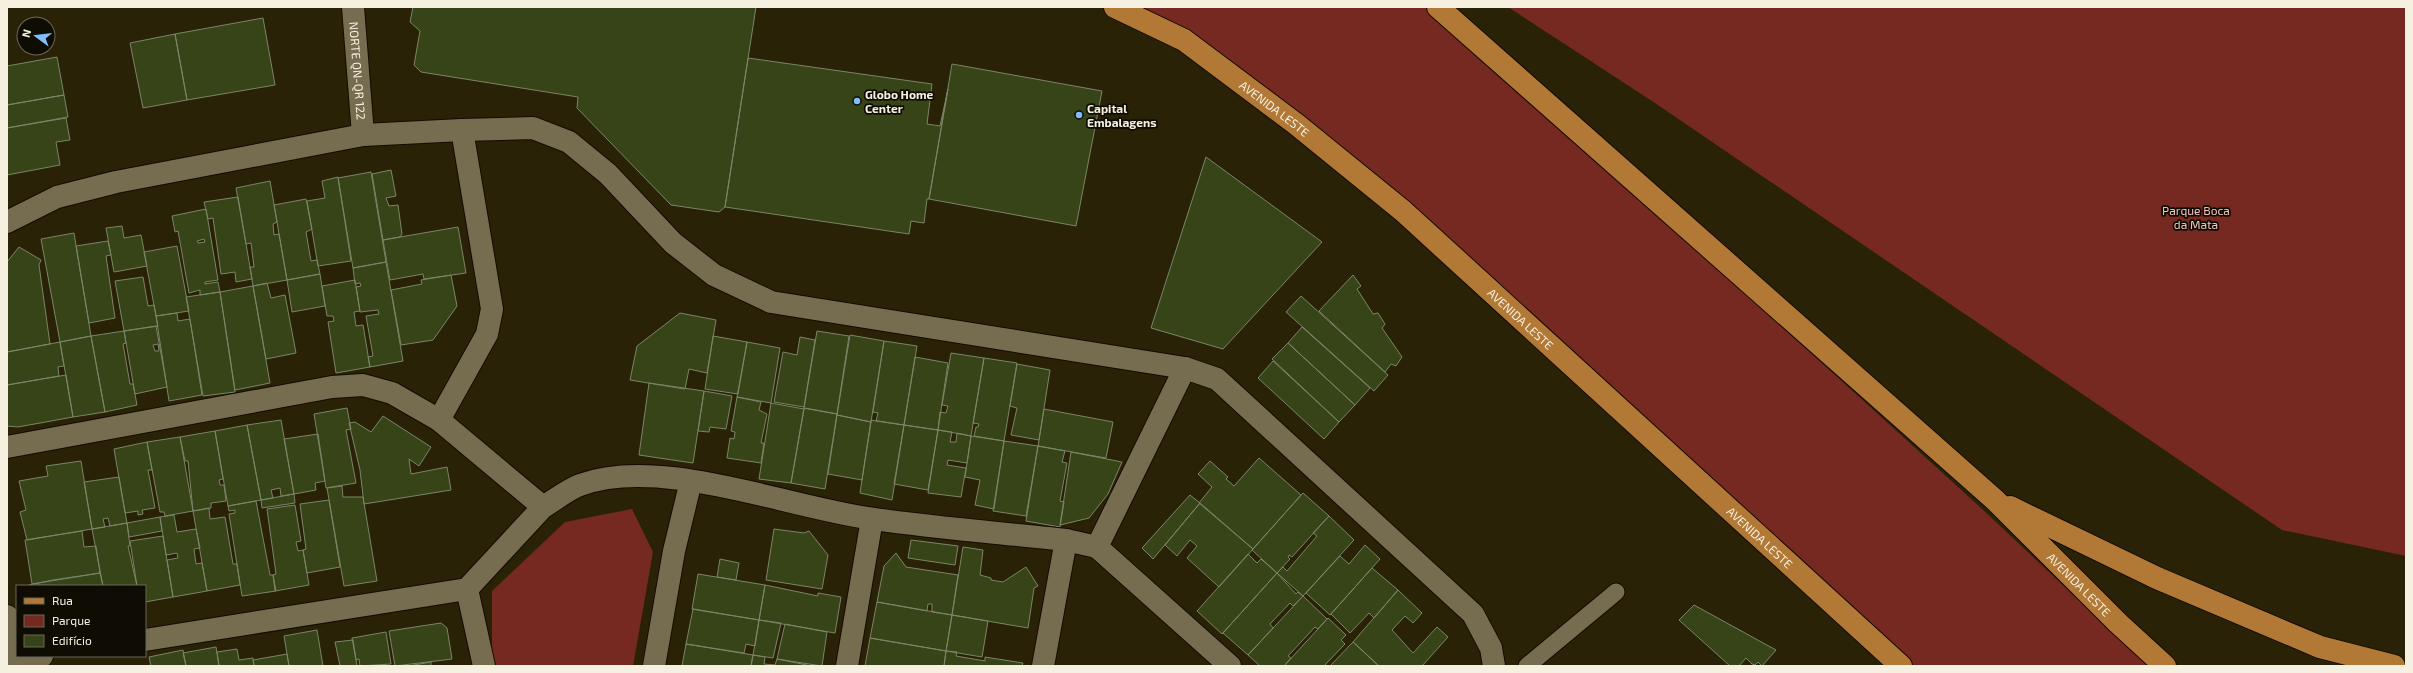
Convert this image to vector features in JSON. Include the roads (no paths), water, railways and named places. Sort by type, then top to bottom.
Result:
[{"type":"main road","name":"AVENIDA LESTE","points":[[1115,7],[1184,40],[1296,124],[1403,211],[1900,666]]},
{"type":"main road","name":"AVENIDA LESTE","points":[[1438,7],[1996,500],[2118,623],[2165,666]]},
{"type":"main road","points":[[1996,500],[2157,578],[2313,644],[2394,666]]},
{"type":"street","name":"NORTE QN-QR 122","points":[[353,7],[363,135]]},
{"type":"street","points":[[7,222],[57,197],[116,182],[363,135],[532,128],[568,142],[608,174],[673,243],[714,275],[771,302],[1185,368],[1217,379],[1473,614],[1490,648],[1494,666]]},
{"type":"street","points":[[439,420],[487,334],[492,309],[462,130]]},
{"type":"street","points":[[1097,547],[1185,368]]},
{"type":"street","points":[[7,447],[332,387],[363,385],[392,393],[439,420],[543,506]]},
{"type":"street","points":[[146,640],[467,589],[543,506],[579,485],[611,477],[641,475],[691,480],[872,519],[1066,540],[1097,547],[1230,666]]},
{"type":"street","points":[[654,666],[674,551],[691,480]]},
{"type":"street","points":[[847,666],[872,519]]},
{"type":"street","points":[[1042,666],[1066,540]]},
{"type":"street","points":[[467,589],[484,666]]},
{"type":"street","points":[[7,616],[17,663],[38,657]]},
{"type":"lane","points":[[1527,666],[1616,592]]},
{"type":"place","name":"Globo Home Center","points":[[857,101]]},
{"type":"place","name":"Capital Embalagens","points":[[1079,115]]},
{"type":"park label","name":"Parque Boca da Mata","points":[[2196,217]]}]
